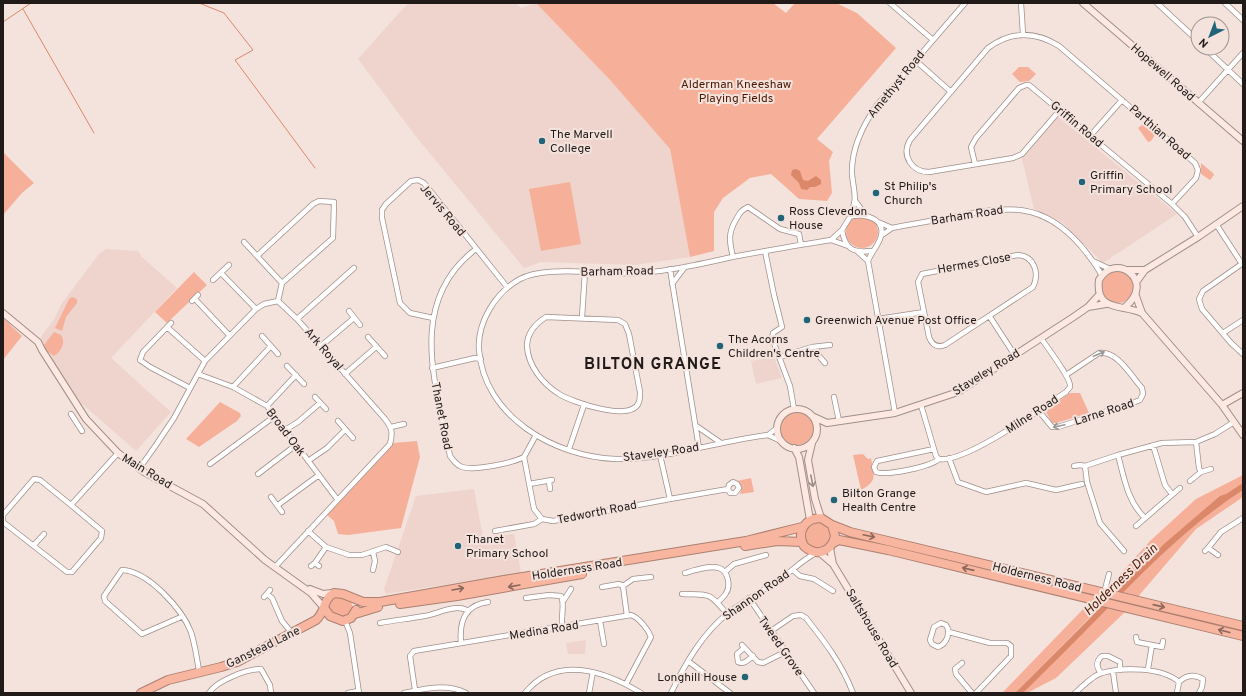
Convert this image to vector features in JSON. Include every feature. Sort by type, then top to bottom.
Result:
[{"type":"highway","points":[[821,518],[832,525],[835,536],[832,545],[818,553],[807,549],[802,542],[800,534],[802,527],[810,520],[821,518]]},
{"type":"highway","name":"Holderness Road","points":[[832,525],[850,532],[1104,596],[1117,605],[1243,636]]},
{"type":"highway","name":"Holderness Road","points":[[351,598],[366,603],[380,602],[504,580],[746,541],[802,527]]},
{"type":"highway","name":"Holderness Road","points":[[832,545],[839,540],[1104,596],[1121,597],[1243,626]]},
{"type":"highway","name":"Holderness Road","points":[[354,614],[374,608],[457,596],[777,541],[802,542]]},
{"type":"highway","points":[[332,593],[339,593],[351,598],[356,604],[354,614],[348,620],[338,620],[329,615],[325,609],[327,599],[332,593]]},
{"type":"highway","name":"Ganstead Lane","points":[[141,693],[168,680],[237,662],[316,620],[325,609]]},
{"type":"highway","name":"Ganstead Lane","points":[[316,620],[338,620]]},
{"type":"street","points":[[890,3],[933,40]]},
{"type":"street","name":"Amethyst Road","points":[[850,217],[856,202],[853,168],[857,142],[863,128],[877,105],[965,3]]},
{"type":"street","points":[[1021,3],[1023,34]]},
{"type":"street","name":"Hopewell Road","points":[[1083,3],[1243,141]]},
{"type":"street","points":[[1157,3],[1190,34]]},
{"type":"street","points":[[1225,3],[1243,20]]},
{"type":"street","name":"Parthian Road","points":[[1060,110],[1022,154],[1013,158],[923,172],[914,168],[907,156],[906,149],[910,140],[988,48],[1005,38],[1023,34],[1046,38],[1059,46],[1195,163],[1198,170],[1196,178],[1172,204]]},
{"type":"street","points":[[1198,103],[1243,54]]},
{"type":"street","points":[[1213,56],[1243,84]]},
{"type":"street","points":[[915,60],[951,92]]},
{"type":"street","name":"Griffin Road","points":[[975,164],[971,146],[976,138],[1019,88],[1026,85],[1030,86],[1172,204],[1185,217],[1198,237]]},
{"type":"street","name":"Parthian Road","points":[[1090,136],[1122,100]]},
{"type":"street","name":"Jervis Road","points":[[433,318],[410,313],[400,303],[382,218],[382,210],[386,204],[411,181],[418,180],[424,184],[507,287]]},
{"type":"street","points":[[139,468],[156,445],[205,361],[256,309],[264,304],[278,302],[282,283],[333,238],[335,196]]},
{"type":"street","points":[[257,256],[313,204],[319,201],[334,202]]},
{"type":"street","points":[[856,202],[865,214],[892,228]]},
{"type":"street","points":[[1136,281],[1145,270],[1198,237],[1243,206]]},
{"type":"street","points":[[733,257],[729,237],[730,232],[742,209],[748,207],[780,229],[799,234],[801,245]]},
{"type":"street","name":"Barham Road","points":[[882,235],[892,228],[981,211],[1020,209],[1033,212],[1060,225],[1095,262],[1102,276]]},
{"type":"street","points":[[831,240],[842,230],[850,217],[865,214]]},
{"type":"street","points":[[878,222],[882,235],[872,251],[868,261],[895,413]]},
{"type":"street","points":[[1216,224],[1242,264],[1203,291],[1200,298],[1202,309],[1230,343],[1243,354]]},
{"type":"street","points":[[842,230],[848,246],[868,261]]},
{"type":"street","name":"Barham Road","points":[[481,359],[479,338],[485,318],[494,302],[507,287],[530,275],[541,273],[585,272],[638,273],[685,267],[831,240],[848,246]]},
{"type":"street","points":[[246,242],[282,283]]},
{"type":"street","name":"Thanet Road","points":[[476,249],[455,269],[439,300],[433,318],[430,341],[432,368],[450,456],[455,464],[469,468],[516,460],[524,457]]},
{"type":"street","points":[[765,251],[782,327],[773,333],[772,338],[790,386],[794,409]]},
{"type":"street","points":[[858,252],[872,251]]},
{"type":"street","name":"Hermes Close","points":[[1018,255],[1026,256],[1036,271],[1036,280],[1033,287],[990,317],[945,345],[935,346],[930,340],[918,282],[920,277],[925,272],[1018,255]]},
{"type":"street","name":"Barham Road","points":[[1095,262],[1110,269]]},
{"type":"street","points":[[213,280],[230,265]]},
{"type":"street","points":[[672,284],[685,267]]},
{"type":"street","points":[[670,269],[699,448]]},
{"type":"street","points":[[1142,313],[1125,307],[1116,307],[1106,304],[1099,295],[1098,290],[1102,276],[1110,269],[1145,270]]},
{"type":"street","points":[[1125,307],[1136,296],[1138,288],[1136,281],[1128,270]]},
{"type":"street","points":[[297,319],[353,271]]},
{"type":"street","points":[[582,317],[585,272]]},
{"type":"street","points":[[221,273],[256,309]]},
{"type":"street","name":"Staveley Road","points":[[827,423],[895,413],[958,392],[1088,307],[1099,295]]},
{"type":"street","points":[[1136,296],[1142,313],[1222,405],[1243,435]]},
{"type":"street","points":[[195,298],[229,335]]},
{"type":"street","name":"Ark Royal","points":[[278,302],[297,319],[391,427]]},
{"type":"street","name":"Staveley Road","points":[[1088,307],[1106,304]]},
{"type":"street","points":[[349,311],[360,325]]},
{"type":"street","points":[[878,320],[924,312]]},
{"type":"street","name":"Main Road","points":[[3,313],[38,342],[86,419],[118,453],[139,468],[203,504],[274,567],[317,598],[325,609]]},
{"type":"street","points":[[546,317],[582,317],[618,320],[625,324],[629,334],[640,392],[640,402],[635,407],[626,411],[615,411],[584,405],[560,394],[542,379],[530,360],[527,341],[532,329],[537,323],[546,317]]},
{"type":"street","points":[[990,317],[1014,354]]},
{"type":"street","points":[[321,346],[354,318]]},
{"type":"street","points":[[1223,333],[1243,320]]},
{"type":"street","points":[[190,388],[150,367],[140,360],[143,352],[169,325],[205,361]]},
{"type":"street","points":[[262,336],[278,354]]},
{"type":"street","points":[[368,337],[385,356]]},
{"type":"street","points":[[1040,338],[1066,375]]},
{"type":"street","points":[[780,357],[816,347],[830,345]]},
{"type":"street","points":[[234,387],[271,346]]},
{"type":"street","points":[[345,374],[376,347]]},
{"type":"street","points":[[816,347],[819,356],[825,363]]},
{"type":"street","name":"Larne Road","points":[[1038,410],[1052,427],[1058,427],[1135,402],[1140,400],[1143,394],[1142,388],[1113,354],[1105,352],[1099,353],[1066,375]]},
{"type":"street","name":"Thanet Road","points":[[432,368],[475,358],[481,359]]},
{"type":"street","name":"Staveley Road","points":[[481,359],[491,391],[502,408],[512,418],[536,435],[589,456],[615,459],[660,455],[768,435],[777,428]]},
{"type":"street","points":[[287,366],[304,384]]},
{"type":"street","name":"Broad Oak","points":[[198,374],[234,387],[267,406],[337,498]]},
{"type":"street","points":[[267,406],[296,375]]},
{"type":"street","name":"Milne Road","points":[[934,449],[877,461],[874,466],[876,472],[881,474],[914,468],[935,462],[939,459],[949,458],[986,444],[1066,392],[1070,387],[1070,382],[1066,375]]},
{"type":"street","points":[[1222,405],[1243,393]]},
{"type":"street","points":[[315,397],[326,409]]},
{"type":"street","points":[[834,397],[839,421]]},
{"type":"street","points":[[285,430],[298,422],[320,403]]},
{"type":"street","points":[[569,449],[584,405]]},
{"type":"street","points":[[921,405],[936,456],[939,459]]},
{"type":"street","points":[[781,441],[777,428],[783,415],[794,409],[805,410],[814,417],[827,423],[817,432],[812,442],[808,460],[815,499],[821,518]]},
{"type":"street","points":[[70,414],[82,431]]},
{"type":"street","points":[[210,464],[217,461],[275,416]]},
{"type":"street","points":[[814,417],[817,424],[817,432]]},
{"type":"street","points":[[338,422],[352,438]]},
{"type":"street","points":[[1074,466],[1080,464],[1085,466],[1153,445],[1196,442],[1215,434],[1234,422]]},
{"type":"street","points":[[274,567],[337,498],[390,444],[392,435],[391,427],[404,424]]},
{"type":"street","points":[[695,425],[721,443]]},
{"type":"street","points":[[308,461],[327,448],[345,430]]},
{"type":"street","points":[[524,457],[536,435]]},
{"type":"street","points":[[768,435],[794,448],[802,448],[812,442]]},
{"type":"street","points":[[1196,442],[1199,468],[1201,472]]},
{"type":"street","points":[[262,474],[296,445]]},
{"type":"street","points":[[1153,445],[1165,485],[1172,494]]},
{"type":"street","points":[[794,448],[799,457],[810,520]]},
{"type":"street","points":[[71,505],[118,453]]},
{"type":"street","points":[[660,455],[670,499]]},
{"type":"street","points":[[1118,455],[1130,499],[1145,518]]},
{"type":"street","name":"Tedworth Road","points":[[524,457],[534,509],[542,519],[553,521],[728,489]]},
{"type":"street","points":[[949,458],[958,482],[986,492],[1026,483],[1056,490],[1082,484]]},
{"type":"street","points":[[1085,466],[1087,482],[1100,523],[1118,547],[1124,551]]},
{"type":"street","points":[[1190,481],[1201,472],[1211,469]]},
{"type":"street","points":[[278,505],[319,476]]},
{"type":"street","points":[[34,479],[40,480],[71,505],[102,532],[101,538],[72,572],[67,572],[3,522],[3,515],[34,479]]},
{"type":"street","points":[[529,484],[550,480],[550,489]]},
{"type":"street","points":[[1136,526],[1180,488]]},
{"type":"street","points":[[272,497],[282,512]]},
{"type":"street","points":[[1218,555],[1206,550],[1221,532],[1243,518]]},
{"type":"street","points":[[495,531],[534,524],[542,519]]},
{"type":"street","points":[[308,531],[326,547],[348,555],[362,555],[386,547],[398,552]]},
{"type":"street","points":[[34,545],[45,533]]},
{"type":"street","name":"Saltshouse Road","points":[[832,545],[833,564]]},
{"type":"street","points":[[315,565],[326,547]]},
{"type":"street","points":[[804,560],[807,549]]},
{"type":"street","points":[[373,552],[375,561],[373,572]]},
{"type":"street","name":"Saltshouse Road","points":[[818,553],[833,564],[911,693]]},
{"type":"street","name":"Shannon Road","points":[[671,693],[688,661],[703,640],[728,614],[748,598],[793,570],[804,560],[818,553]]},
{"type":"street","points":[[725,572],[734,564],[766,555]]},
{"type":"street","points":[[685,573],[711,567],[720,568],[725,572],[728,582],[727,593],[718,602]]},
{"type":"street","points":[[182,617],[142,634],[105,601],[104,596],[122,570],[129,570],[150,582],[169,599],[182,617],[190,630],[195,646],[199,671]]},
{"type":"street","points":[[793,570],[800,576],[814,579],[832,589]]},
{"type":"street","points":[[1104,596],[1109,574]]},
{"type":"street","points":[[623,586],[633,579],[651,577]]},
{"type":"street","points":[[602,587],[619,584],[623,586]]},
{"type":"street","name":"Main Road","points":[[301,586],[321,593],[332,593]]},
{"type":"street","points":[[623,586],[627,616],[636,617],[650,632],[651,637],[626,684]]},
{"type":"street","points":[[562,626],[561,614],[564,600],[571,589]]},
{"type":"street","points":[[270,590],[266,596],[272,598],[282,621],[292,633]]},
{"type":"street","points":[[686,596],[703,594],[710,596],[718,602],[728,614]]},
{"type":"street","points":[[528,597],[558,595],[564,600]]},
{"type":"street","name":"Tweed Grove","points":[[748,598],[814,693]]},
{"type":"street","points":[[461,643],[460,629],[467,610],[475,605],[488,602]]},
{"type":"street","points":[[380,623],[385,620],[425,616],[442,610],[462,608],[467,610]]},
{"type":"street","points":[[349,630],[354,614]]},
{"type":"street","points":[[771,631],[793,616],[801,615],[806,618],[834,654],[846,675],[853,693]]},
{"type":"street","name":"Medina Road","points":[[415,690],[410,659],[414,651],[627,616]]},
{"type":"street","points":[[338,620],[345,622],[349,630],[359,692],[348,693]]},
{"type":"street","points":[[600,621],[604,644]]},
{"type":"street","points":[[938,624],[946,625],[949,632],[945,643],[942,646],[938,647],[932,644],[930,640],[934,627],[938,624]]},
{"type":"street","points":[[949,632],[990,643],[1007,642],[1011,646],[1011,656],[976,693]]},
{"type":"street","points":[[1136,637],[1137,642],[1162,647],[1163,641]]},
{"type":"street","points":[[1148,669],[1152,645]]},
{"type":"street","points":[[753,656],[747,662],[742,664],[738,662],[736,654],[743,646],[753,656],[758,662],[763,663],[785,652]]},
{"type":"street","points":[[1101,673],[1098,669],[1097,663],[1102,656],[1116,659],[1120,662],[1120,670]]},
{"type":"street","points":[[688,661],[730,693]]},
{"type":"street","points":[[962,663],[955,669],[956,674],[972,693]]},
{"type":"street","points":[[209,693],[214,686],[230,677],[256,669],[261,669],[270,685],[271,693]]},
{"type":"street","points":[[1075,693],[1101,673],[1120,670],[1148,669],[1173,677],[1179,682]]},
{"type":"street","points":[[525,693],[539,679],[555,671],[575,670],[593,672],[626,684],[642,693]]},
{"type":"street","points":[[589,693],[593,672]]},
{"type":"street","points":[[1113,672],[1116,693]]},
{"type":"street","points":[[1178,693],[1179,682],[1185,676],[1197,675],[1203,679],[1202,687],[1198,693]]},
{"type":"street","points":[[404,693],[415,690],[448,687],[466,693]]},
{"type":"shaded area","name":"The Marvell College","points":[[408,3],[516,3],[521,8],[536,3],[610,80],[670,149],[690,257],[635,265],[541,262],[524,268],[414,134],[358,59]]},
{"type":"shaded area","name":"Griffin Primary School","points":[[1057,116],[1177,214],[1103,263],[1063,223],[1034,209],[1021,155]]},
{"type":"shaded area","points":[[796,169],[800,171],[803,180],[808,181],[816,176],[821,180],[821,184],[815,187],[810,187],[807,190],[801,189],[799,183],[791,175],[792,170]]},
{"type":"shaded area","points":[[106,249],[138,251],[142,257],[177,288],[111,358],[171,412],[136,451],[81,403],[44,349],[41,340],[42,335],[53,321],[62,303],[99,254]]},
{"type":"shaded area","points":[[774,357],[782,378],[756,384],[751,361]]},
{"type":"shaded area","points":[[1243,483],[1243,490],[1205,517],[1170,547],[1023,693],[1015,693],[1164,544],[1220,496],[1226,494]]},
{"type":"shaded area","name":"Thanet Primary School","points":[[474,489],[483,537],[514,534],[521,573],[386,594],[384,589],[416,496]]},
{"type":"shaded area","points":[[586,640],[585,654],[568,654],[566,643]]},
{"type":"green space","name":"Alderman Kneeshaw Playing Fields","points":[[536,3],[773,3],[786,13],[795,3],[836,3],[857,13],[896,48],[817,139],[833,152],[829,161],[832,193],[827,201],[799,199],[771,174],[750,178],[723,198],[714,212],[714,251],[690,257],[670,149],[610,80]]},
{"type":"green space","points":[[1019,67],[1028,67],[1036,74],[1029,81],[1020,82],[1012,74]]},
{"type":"green space","points":[[1143,124],[1155,135],[1151,141],[1148,142],[1138,128]]},
{"type":"green space","points":[[3,152],[34,183],[22,193],[3,215]]},
{"type":"green space","points":[[1201,163],[1213,173],[1214,175],[1210,180],[1201,174]]},
{"type":"green space","points":[[570,182],[581,244],[541,251],[529,189]]},
{"type":"green space","points":[[859,216],[865,216],[875,223],[878,232],[877,238],[871,245],[865,248],[859,248],[849,241],[846,235],[846,229],[853,219]]},
{"type":"green space","points":[[1115,271],[1121,271],[1131,278],[1134,287],[1133,293],[1127,300],[1121,303],[1115,303],[1105,296],[1102,290],[1102,284],[1109,274]]},
{"type":"green space","points":[[194,272],[207,285],[167,323],[155,312]]},
{"type":"green space","points":[[72,297],[77,299],[77,303],[66,317],[62,331],[55,328],[69,299]]},
{"type":"green space","points":[[3,318],[22,336],[3,360]]},
{"type":"green space","points":[[54,332],[61,335],[63,344],[61,349],[54,356],[47,351],[44,345]]},
{"type":"green space","points":[[1070,393],[1080,393],[1089,413],[1052,423],[1045,410]]},
{"type":"green space","points":[[220,402],[240,413],[241,416],[237,421],[199,447],[186,439]]},
{"type":"green space","points":[[794,411],[800,411],[809,416],[813,422],[813,434],[809,440],[800,445],[794,445],[785,440],[780,431],[780,425],[785,416]]},
{"type":"green space","points":[[417,441],[420,457],[401,528],[348,535],[338,534],[334,521],[327,515],[391,447],[393,443]]},
{"type":"green space","points":[[863,454],[868,459],[871,458],[874,477],[870,484],[861,490],[853,455]]},
{"type":"green space","points":[[1243,475],[1243,497],[1196,529],[1124,613],[1056,678],[1027,693],[1023,693],[1101,606],[1015,693],[1002,693],[1089,603],[1115,580],[1150,541],[1196,499]]},
{"type":"green space","points":[[751,478],[754,492],[740,494],[742,487],[737,481]]},
{"type":"green space","points":[[819,520],[827,524],[832,534],[827,546],[812,549],[804,540],[806,527]]},
{"type":"green space","points":[[335,595],[350,600],[353,607],[351,614],[341,618],[333,615],[327,605]]},
{"type":"waterway","points":[[3,22],[31,3]]},
{"type":"waterway","points":[[199,3],[224,13],[253,50],[235,60],[315,168]]},
{"type":"waterway","points":[[23,9],[94,133]]},
{"type":"place","name":"The Marvell College","points":[[542,141]]},
{"type":"place","name":"Griffin Primary School","points":[[1082,182]]},
{"type":"place","name":"St Philip's Church","points":[[876,193]]},
{"type":"place","name":"Ross Clevedon House","points":[[781,218]]},
{"type":"place","name":"Greenwich Avenue Post Office","points":[[807,320]]},
{"type":"place","name":"The Acorns Children's Centre","points":[[720,346]]},
{"type":"place","name":"Bilton Grange Health Centre","points":[[834,500]]},
{"type":"place","name":"Thanet Primary School","points":[[458,546]]},
{"type":"place","name":"Longhill House","points":[[745,677]]},
{"type":"district","name":"BILTON GRANGE","points":[[653,363]]},
{"type":"water label","name":"Holderness Drain","points":[[1120,579]]}]
